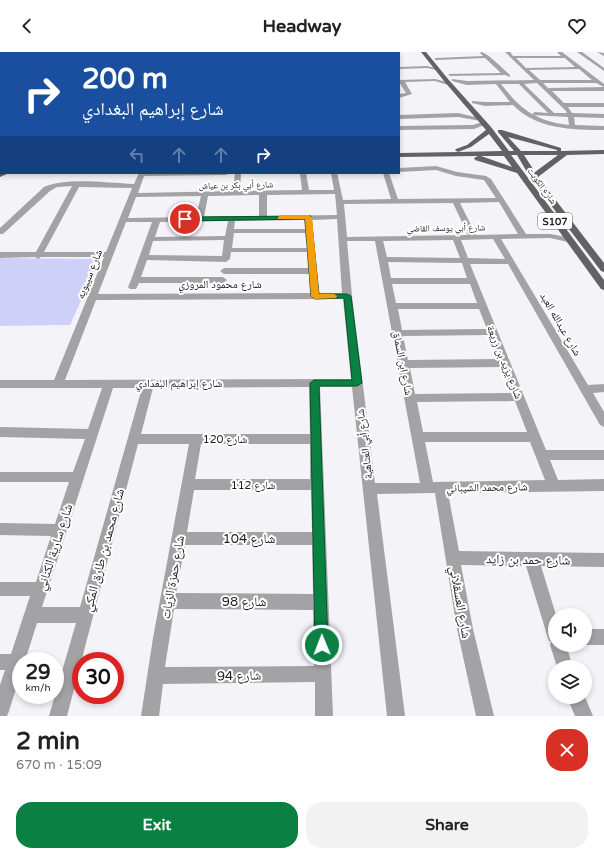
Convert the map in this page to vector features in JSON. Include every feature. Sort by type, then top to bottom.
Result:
[{"type":"main road","points":[[424,52],[429,59],[436,63]]},
{"type":"main road","points":[[430,52],[436,63],[475,106]]},
{"type":"main road","points":[[451,80],[475,106]]},
{"type":"main road","name":"شارع الكويت","points":[[475,106],[483,121],[604,288]]},
{"type":"main road","name":"شارع الكويت","points":[[475,106],[503,133],[518,152],[534,177],[604,269]]},
{"type":"main road","points":[[461,152],[490,130]]},
{"type":"main road","points":[[503,133],[559,149]]},
{"type":"main road","points":[[518,152],[604,148]]},
{"type":"main road","points":[[400,151],[604,152]]},
{"type":"main road","points":[[400,155],[461,152],[520,172]]},
{"type":"main road","points":[[534,177],[560,156],[568,153]]},
{"type":"street","points":[[453,53],[460,52],[472,63]]},
{"type":"street","points":[[481,52],[490,52]]},
{"type":"street","points":[[481,52],[553,115]]},
{"type":"street","points":[[507,52],[563,105],[571,116],[572,126]]},
{"type":"street","points":[[559,52],[580,66],[604,87]]},
{"type":"street","points":[[579,52],[604,70]]},
{"type":"street","points":[[599,52],[604,55]]},
{"type":"street","points":[[400,68],[427,67],[436,63],[466,58],[486,57]]},
{"type":"street","points":[[513,57],[565,57]]},
{"type":"street","points":[[517,63],[572,62]]},
{"type":"street","points":[[494,64],[501,64]]},
{"type":"street","points":[[591,66],[604,65]]},
{"type":"street","points":[[525,69],[580,66]]},
{"type":"street","points":[[477,69],[482,74]]},
{"type":"street","points":[[451,80],[482,74],[505,74]]},
{"type":"street","points":[[532,75],[572,74]]},
{"type":"street","points":[[580,74],[588,74]]},
{"type":"street","points":[[400,81],[451,80],[467,83],[597,81]]},
{"type":"street","points":[[400,81],[409,94],[400,96]]},
{"type":"street","points":[[497,82],[514,103],[526,113],[548,122],[572,126],[604,128]]},
{"type":"street","points":[[548,90],[604,87]]},
{"type":"street","points":[[555,97],[562,97]]},
{"type":"street","points":[[458,115],[475,106],[485,104],[514,103]]},
{"type":"street","points":[[563,105],[604,105]]},
{"type":"street","points":[[526,113],[571,116],[604,116]]},
{"type":"street","points":[[400,117],[458,115],[483,121]]},
{"type":"street","points":[[400,128],[474,127],[483,121]]},
{"type":"street","points":[[400,170],[436,168],[456,174],[484,177],[489,180],[523,236]]},
{"type":"street","name":"شارع سيبويه","points":[[58,383],[142,174]]},
{"type":"street","points":[[144,174],[168,184],[221,174]]},
{"type":"street","points":[[236,194],[238,174]]},
{"type":"street","points":[[303,174],[306,193]]},
{"type":"street","name":"شارع أبي العتاهية","points":[[334,174],[342,217],[347,296],[396,716]]},
{"type":"street","points":[[386,174],[395,201]]},
{"type":"street","points":[[0,232],[49,188],[58,184],[137,186]]},
{"type":"street","points":[[38,256],[77,184]]},
{"type":"street","name":"شارع أبي بكر بن عياش","points":[[133,195],[168,184],[205,194],[306,193],[395,201],[501,200]]},
{"type":"street","points":[[263,193],[263,217]]},
{"type":"street","points":[[200,218],[205,194]]},
{"type":"street","points":[[455,200],[472,237]]},
{"type":"street","points":[[308,217],[315,296]]},
{"type":"street","points":[[124,220],[342,217]]},
{"type":"street","points":[[220,296],[232,218]]},
{"type":"street","points":[[129,297],[157,219]]},
{"type":"street","name":"شارع أبي يوسف القاضي","points":[[550,236],[561,230]]},
{"type":"street","points":[[150,239],[310,231]]},
{"type":"street","name":"شارع أبي يوسف القاضي","points":[[343,239],[550,236],[568,240]]},
{"type":"street","name":"شارع عبدالله العبد","points":[[496,237],[604,422]]},
{"type":"street","name":"شارع يزيد بن زريعة","points":[[456,238],[554,486]]},
{"type":"street","name":"شارع ابن السماق","points":[[379,239],[418,437],[434,488]]},
{"type":"street","points":[[228,250],[311,250]]},
{"type":"street","points":[[0,255],[38,256],[110,254]]},
{"type":"street","points":[[143,257],[226,259]]},
{"type":"street","points":[[383,259],[511,262]]},
{"type":"street","points":[[135,280],[161,280],[224,275],[313,271]]},
{"type":"street","points":[[156,297],[161,280]]},
{"type":"street","points":[[387,281],[473,281]]},
{"type":"street","name":"شارع محمود المروزي","points":[[93,297],[347,296]]},
{"type":"street","points":[[392,306],[483,306]]},
{"type":"street","points":[[397,333],[493,332]]},
{"type":"street","points":[[403,364],[506,363]]},
{"type":"street","name":"شارع سارية الكناني","points":[[0,711],[8,662],[32,615],[109,383]]},
{"type":"street","name":"شارع محمد بن طارق المكي","points":[[58,716],[149,383]]},
{"type":"street","points":[[314,383],[324,716]]},
{"type":"street","name":"شارع إبراهيم البغدادي","points":[[0,384],[357,383]]},
{"type":"street","points":[[585,389],[604,388]]},
{"type":"street","points":[[410,398],[519,397]]},
{"type":"street","points":[[0,432],[92,434]]},
{"type":"street","points":[[418,437],[535,437]]},
{"type":"street","name":"شارع 120","points":[[133,439],[316,439]]},
{"type":"street","name":"شارع حمزة الزيات","points":[[150,716],[155,676],[196,439]]},
{"type":"street","points":[[542,455],[604,455]]},
{"type":"street","points":[[0,477],[78,477]]},
{"type":"street","name":"شارع 112","points":[[188,484],[317,485]]},
{"type":"street","name":"شارع محمد الشيباني","points":[[369,488],[604,485]]},
{"type":"street","name":"شارع العسقلاني","points":[[434,488],[453,558],[472,662],[485,716]]},
{"type":"street","points":[[0,529],[60,530]]},
{"type":"street","name":"شارع 104","points":[[179,538],[319,539]]},
{"type":"street","name":"شارع حمد بن زايد","points":[[453,558],[604,560]]},
{"type":"street","points":[[531,559],[548,613]]},
{"type":"street","points":[[0,589],[40,589]]},
{"type":"street","name":"شارع 98","points":[[168,601],[321,602]]},
{"type":"street","points":[[32,615],[85,615]]},
{"type":"street","points":[[592,637],[604,637]]},
{"type":"street","name":"شارع 94","points":[[155,676],[322,674]]},
{"type":"street","points":[[579,704],[584,716]]},
{"type":"shaded area","points":[[0,258],[100,259],[70,325],[0,326]]},
{"type":"slow traffic","points":[[281,217],[308,217],[315,296],[334,296]]},
{"type":"route","points":[[185,219],[308,217],[315,296],[347,296],[357,383],[314,383],[322,645]]}]
